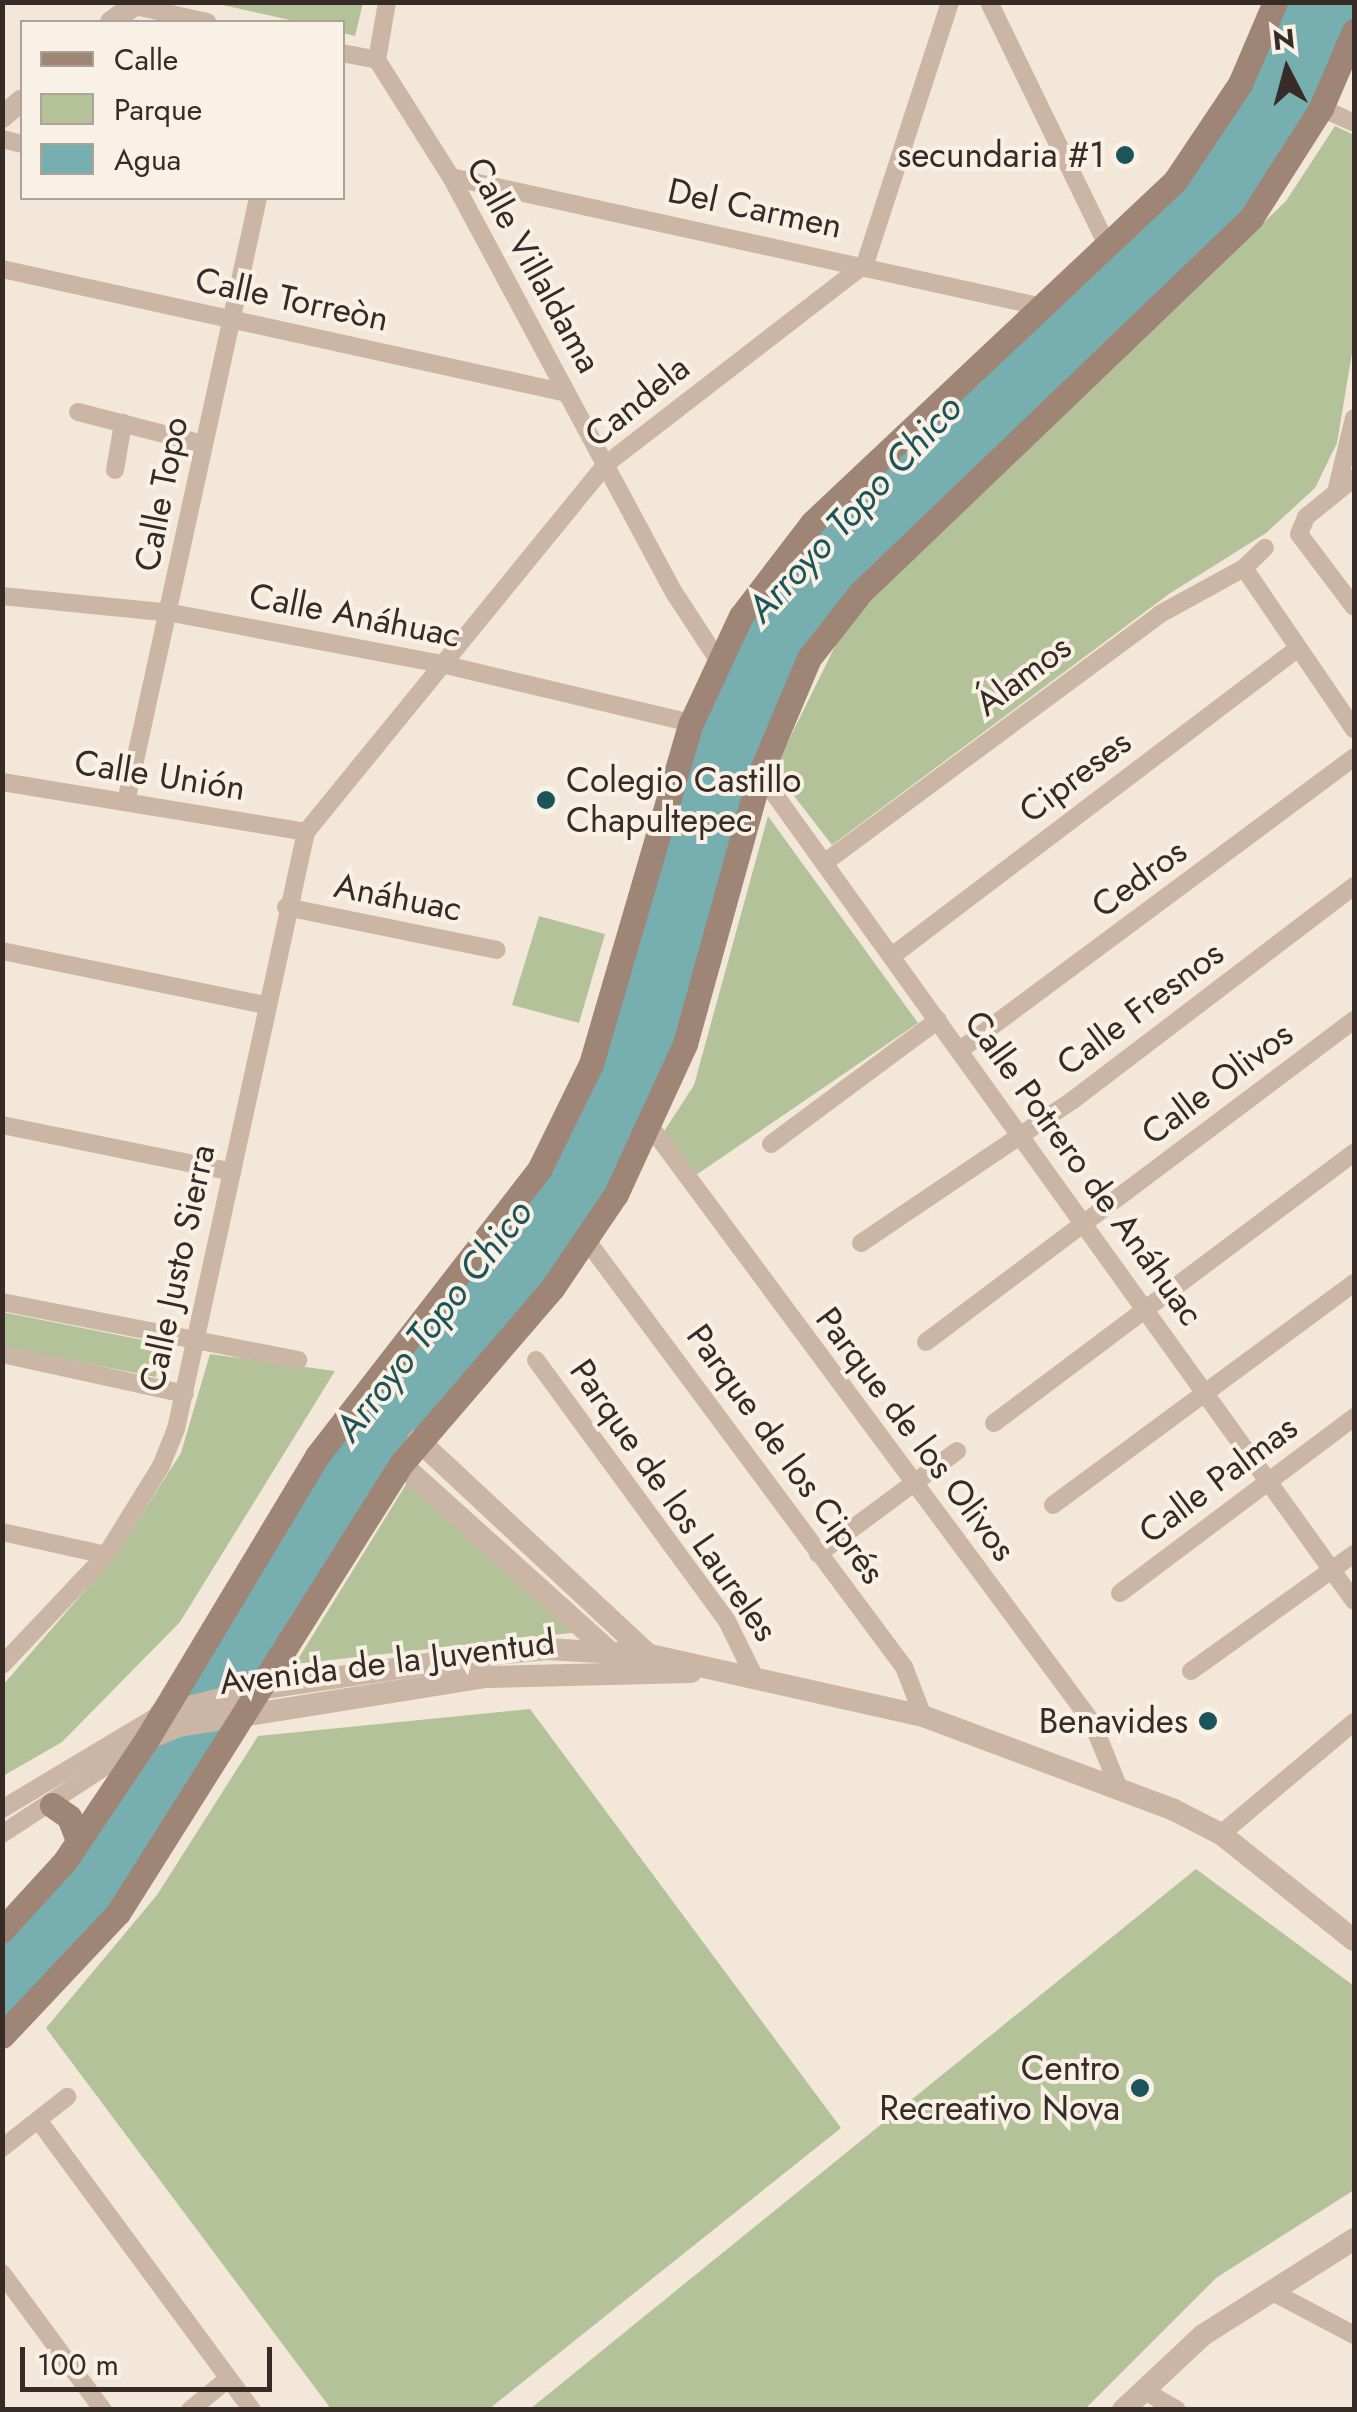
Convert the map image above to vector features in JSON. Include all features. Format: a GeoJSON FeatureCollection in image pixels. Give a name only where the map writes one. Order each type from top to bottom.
{"type":"FeatureCollection","features":[{"type":"Feature","properties":{"kind":"main road"},"geometry":{"type":"LineString","coordinates":[[2,1930],[78,1841],[147,1739],[173,1715],[317,1456],[539,1170],[591,1064],[615,996],[691,722],[718,660],[798,537],[1044,307],[1200,150],[1240,84],[1274,2]]}},
{"type":"Feature","properties":{"kind":"main road"},"geometry":{"type":"LineString","coordinates":[[2,2036],[118,1913],[401,1464],[553,1288],[616,1194],[685,1044],[760,774],[793,684],[848,606],[1251,218],[1322,108],[1354,32]]}},
{"type":"Feature","properties":{"kind":"main road"},"geometry":{"type":"LineString","coordinates":[[52,1805],[70,1818],[78,1841]]}},
{"type":"Feature","properties":{"kind":"street"},"geometry":{"type":"LineString","coordinates":[[345,53],[376,60],[386,2]]}},
{"type":"Feature","properties":{"kind":"street"},"geometry":{"type":"LineString","coordinates":[[865,264],[950,2]]}},
{"type":"Feature","properties":{"kind":"street"},"geometry":{"type":"LineString","coordinates":[[989,2],[1107,245]]}},
{"type":"Feature","properties":{"kind":"street"},"geometry":{"type":"LineString","coordinates":[[124,10],[193,20]]}},
{"type":"Feature","properties":{"kind":"street","name":"Calle Villaldama"},"geometry":{"type":"LineString","coordinates":[[376,60],[451,178],[605,464],[718,660]]}},
{"type":"Feature","properties":{"kind":"street"},"geometry":{"type":"LineString","coordinates":[[1322,108],[1354,122]]}},
{"type":"Feature","properties":{"kind":"street","name":"Del Carmen"},"geometry":{"type":"LineString","coordinates":[[451,178],[865,264],[1044,307]]}},
{"type":"Feature","properties":{"kind":"street","name":"Calle Topo"},"geometry":{"type":"LineString","coordinates":[[126,802],[172,613],[203,444],[258,200]]}},
{"type":"Feature","properties":{"kind":"street","name":"Candela"},"geometry":{"type":"LineString","coordinates":[[306,832],[605,464],[865,264]]}},
{"type":"Feature","properties":{"kind":"street","name":"Calle Torreòn"},"geometry":{"type":"LineString","coordinates":[[2,269],[567,393]]}},
{"type":"Feature","properties":{"kind":"street"},"geometry":{"type":"LineString","coordinates":[[78,412],[203,444]]}},
{"type":"Feature","properties":{"kind":"street"},"geometry":{"type":"LineString","coordinates":[[1336,493],[1354,418]]}},
{"type":"Feature","properties":{"kind":"street"},"geometry":{"type":"LineString","coordinates":[[115,470],[123,423]]}},
{"type":"Feature","properties":{"kind":"street"},"geometry":{"type":"LineString","coordinates":[[1354,478],[1300,528],[1301,540],[1354,607]]}},
{"type":"Feature","properties":{"kind":"street","name":"Álamos"},"geometry":{"type":"LineString","coordinates":[[824,863],[1190,592],[1244,568],[1265,548]]}},
{"type":"Feature","properties":{"kind":"street"},"geometry":{"type":"LineString","coordinates":[[1244,568],[1354,730]]}},
{"type":"Feature","properties":{"kind":"street","name":"Calle Anáhuac"},"geometry":{"type":"LineString","coordinates":[[2,596],[172,613],[446,664],[691,722]]}},
{"type":"Feature","properties":{"kind":"street","name":"Cipreses"},"geometry":{"type":"LineString","coordinates":[[892,956],[1297,649]]}},
{"type":"Feature","properties":{"kind":"street","name":"Cedros"},"geometry":{"type":"LineString","coordinates":[[960,1050],[1354,757]]}},
{"type":"Feature","properties":{"kind":"street","name":"Calle Potrero de Anáhuac"},"geometry":{"type":"LineString","coordinates":[[760,774],[1354,1601]]}},
{"type":"Feature","properties":{"kind":"street","name":"Calle Unión"},"geometry":{"type":"LineString","coordinates":[[2,782],[306,832]]}},
{"type":"Feature","properties":{"kind":"street","name":"Calle Justo Sierra"},"geometry":{"type":"LineString","coordinates":[[2,1665],[106,1555],[161,1466],[185,1394],[286,907],[306,832]]}},
{"type":"Feature","properties":{"kind":"street","name":"Calle Fresnos"},"geometry":{"type":"LineString","coordinates":[[861,1242],[1021,1135],[1354,886]]}},
{"type":"Feature","properties":{"kind":"street","name":"Anáhuac"},"geometry":{"type":"LineString","coordinates":[[286,907],[497,950]]}},
{"type":"Feature","properties":{"kind":"street"},"geometry":{"type":"LineString","coordinates":[[2,950],[265,1006]]}},
{"type":"Feature","properties":{"kind":"street"},"geometry":{"type":"LineString","coordinates":[[771,1144],[938,1020]]}},
{"type":"Feature","properties":{"kind":"street","name":"Calle Olivos"},"geometry":{"type":"LineString","coordinates":[[926,1342],[1354,1020]]}},
{"type":"Feature","properties":{"kind":"street"},"geometry":{"type":"LineString","coordinates":[[2,1125],[232,1172]]}},
{"type":"Feature","properties":{"kind":"street","name":"Parque de los Olivos"},"geometry":{"type":"LineString","coordinates":[[650,1126],[1092,1722],[1119,1788]]}},
{"type":"Feature","properties":{"kind":"street"},"geometry":{"type":"LineString","coordinates":[[994,1424],[1354,1153]]}},
{"type":"Feature","properties":{"kind":"street","name":"Parque de los Ciprés"},"geometry":{"type":"LineString","coordinates":[[585,1238],[904,1667],[923,1716]]}},
{"type":"Feature","properties":{"kind":"street"},"geometry":{"type":"LineString","coordinates":[[1053,1505],[1354,1283]]}},
{"type":"Feature","properties":{"kind":"street"},"geometry":{"type":"LineString","coordinates":[[2,1302],[298,1360]]}},
{"type":"Feature","properties":{"kind":"street"},"geometry":{"type":"LineString","coordinates":[[2,1354],[185,1394]]}},
{"type":"Feature","properties":{"kind":"street","name":"Parque de los Laureles"},"geometry":{"type":"LineString","coordinates":[[536,1360],[727,1621],[756,1680]]}},
{"type":"Feature","properties":{"kind":"street","name":"Calle Palmas"},"geometry":{"type":"LineString","coordinates":[[1120,1593],[1354,1418]]}},
{"type":"Feature","properties":{"kind":"street"},"geometry":{"type":"LineString","coordinates":[[418,1440],[650,1656],[662,1677]]}},
{"type":"Feature","properties":{"kind":"street"},"geometry":{"type":"LineString","coordinates":[[818,1554],[957,1451]]}},
{"type":"Feature","properties":{"kind":"street"},"geometry":{"type":"LineString","coordinates":[[401,1464],[609,1652]]}},
{"type":"Feature","properties":{"kind":"street"},"geometry":{"type":"LineString","coordinates":[[2,1532],[106,1555]]}},
{"type":"Feature","properties":{"kind":"street"},"geometry":{"type":"LineString","coordinates":[[1192,1672],[1354,1554]]}},
{"type":"Feature","properties":{"kind":"street","name":"Avenida de la Juventud"},"geometry":{"type":"LineString","coordinates":[[173,1715],[494,1654],[609,1652],[650,1656],[699,1671],[923,1716],[1119,1788],[1221,1834],[1354,1940]]}},
{"type":"Feature","properties":{"kind":"street","name":"Avenida de la Juventud"},"geometry":{"type":"LineString","coordinates":[[247,1703],[534,1673],[662,1677],[699,1671]]}},
{"type":"Feature","properties":{"kind":"street"},"geometry":{"type":"LineString","coordinates":[[2,1809],[173,1715]]}},
{"type":"Feature","properties":{"kind":"street"},"geometry":{"type":"LineString","coordinates":[[1221,1834],[1354,1722]]}},
{"type":"Feature","properties":{"kind":"street"},"geometry":{"type":"LineString","coordinates":[[2,1834],[52,1805],[147,1739]]}},
{"type":"Feature","properties":{"kind":"street"},"geometry":{"type":"LineString","coordinates":[[2,2148],[67,2097]]}},
{"type":"Feature","properties":{"kind":"street"},"geometry":{"type":"LineString","coordinates":[[39,2122],[252,2410]]}},
{"type":"Feature","properties":{"kind":"street"},"geometry":{"type":"LineString","coordinates":[[1123,2410],[1203,2336],[1354,2238]]}},
{"type":"Feature","properties":{"kind":"street"},"geometry":{"type":"LineString","coordinates":[[2,2273],[103,2410]]}},
{"type":"Feature","properties":{"kind":"street"},"geometry":{"type":"LineString","coordinates":[[1271,2291],[1354,2336]]}},
{"type":"Feature","properties":{"kind":"street"},"geometry":{"type":"LineString","coordinates":[[190,2410],[228,2379]]}},
{"type":"Feature","properties":{"kind":"street"},"geometry":{"type":"LineString","coordinates":[[1143,2390],[1177,2410]]}},
{"type":"Feature","properties":{"kind":"green space"},"geometry":{"type":"Polygon","coordinates":[[[214,3],[363,3],[355,36],[345,34],[345,20],[290,20],[214,3]]]}},
{"type":"Feature","properties":{"kind":"green space"},"geometry":{"type":"Polygon","coordinates":[[[1335,126],[1354,135],[1354,341],[1337,443],[1315,488],[1266,533],[1169,594],[832,845],[774,770],[845,626],[1286,201],[1335,126]]]}},
{"type":"Feature","properties":{"kind":"green space"},"geometry":{"type":"Polygon","coordinates":[[[768,816],[918,1023],[696,1175],[663,1133],[694,1085],[768,816]]]}},
{"type":"Feature","properties":{"kind":"green space"},"geometry":{"type":"Polygon","coordinates":[[[539,916],[605,934],[579,1023],[512,1005],[539,916]]]}},
{"type":"Feature","properties":{"kind":"green space"},"geometry":{"type":"Polygon","coordinates":[[[2,1312],[163,1344],[156,1377],[3,1347],[2,1312]]]}},
{"type":"Feature","properties":{"kind":"green space"},"geometry":{"type":"Polygon","coordinates":[[[210,1354],[335,1371],[180,1622],[62,1742],[3,1776],[3,1685],[115,1556],[181,1453],[210,1354]]]}},
{"type":"Feature","properties":{"kind":"green space"},"geometry":{"type":"Polygon","coordinates":[[[410,1478],[580,1632],[295,1664],[410,1478]]]}},
{"type":"Feature","properties":{"kind":"green space"},"geometry":{"type":"Polygon","coordinates":[[[530,1709],[841,2128],[489,2409],[331,2409],[46,2028],[157,1895],[258,1736],[530,1709]]]}},
{"type":"Feature","properties":{"kind":"green space","name":"Centro Recreativo Nova"},"geometry":{"type":"Polygon","coordinates":[[[1196,1869],[1354,1986],[1354,2190],[1216,2278],[1085,2409],[530,2409],[1196,1869]]]}},
{"type":"Feature","properties":{"kind":"water","name":"Arroyo Topo Chico"},"geometry":{"type":"Polygon","coordinates":[[[1275,3],[1354,3],[1354,31],[1286,171],[809,658],[702,982],[616,1194],[418,1440],[167,1840],[3,2036],[2,1930],[36,1894],[210,1624],[566,1119],[668,802],[765,580],[1175,181],[1275,3]]]}},
{"type":"Feature","properties":{"kind":"place","name":"secundaria #1"},"geometry":{"type":"Point","coordinates":[1125,155]}},
{"type":"Feature","properties":{"kind":"place","name":"Colegio Castillo Chapultepec"},"geometry":{"type":"Point","coordinates":[546,800]}},
{"type":"Feature","properties":{"kind":"place","name":"Benavides"},"geometry":{"type":"Point","coordinates":[1208,1721]}},
{"type":"Feature","properties":{"kind":"place","name":"Centro Recreativo Nova"},"geometry":{"type":"Point","coordinates":[1140,2088]}}]}
